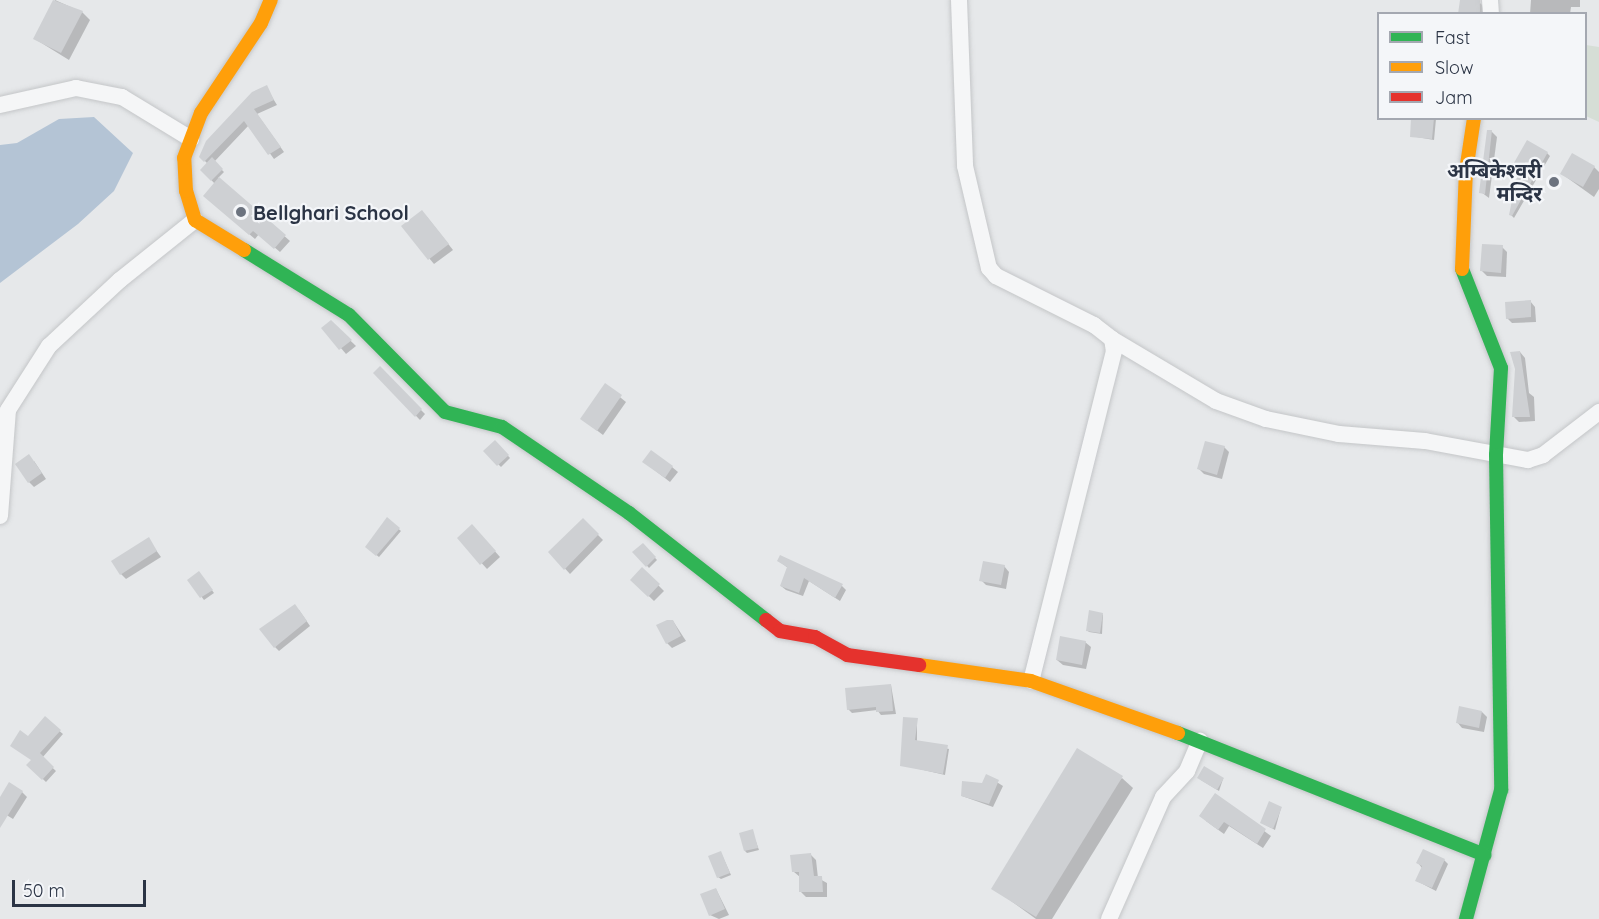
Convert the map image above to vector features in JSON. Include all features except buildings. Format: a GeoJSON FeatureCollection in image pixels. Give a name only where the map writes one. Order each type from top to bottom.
{"type":"FeatureCollection","features":[{"type":"Feature","properties":{"kind":"street"},"geometry":{"type":"LineString","coordinates":[[271,0],[261,23],[201,113],[184,158],[186,191],[195,220],[349,315],[445,412],[502,427],[629,513],[780,631],[815,637],[847,655],[1031,681],[1200,741],[1485,855]]}},
{"type":"Feature","properties":{"kind":"street"},"geometry":{"type":"LineString","coordinates":[[959,0],[965,166],[989,268],[996,276],[1094,325],[1112,339],[1216,400],[1266,419],[1313,430],[1425,441],[1528,460],[1544,454],[1599,412]]}},
{"type":"Feature","properties":{"kind":"street"},"geometry":{"type":"LineString","coordinates":[[0,105],[76,88],[122,97],[191,139]]}},
{"type":"Feature","properties":{"kind":"street"},"geometry":{"type":"LineString","coordinates":[[1466,919],[1501,790],[1496,455],[1501,368],[1462,268],[1466,171],[1474,120]]}},
{"type":"Feature","properties":{"kind":"street"},"geometry":{"type":"LineString","coordinates":[[0,516],[8,410],[49,346],[120,280],[195,220]]}},
{"type":"Feature","properties":{"kind":"street"},"geometry":{"type":"LineString","coordinates":[[1031,681],[1114,351],[1112,339]]}},
{"type":"Feature","properties":{"kind":"street"},"geometry":{"type":"LineString","coordinates":[[1109,919],[1163,797],[1187,771],[1200,741]]}},
{"type":"Feature","properties":{"kind":"shaded area"},"geometry":{"type":"Polygon","coordinates":[[[1587,45],[1599,47],[1599,122],[1587,116],[1587,45]]]}},
{"type":"Feature","properties":{"kind":"water"},"geometry":{"type":"Polygon","coordinates":[[[94,117],[133,153],[114,191],[78,224],[0,283],[0,145],[17,143],[59,119],[94,117]]]}},
{"type":"Feature","properties":{"kind":"traffic: fast"},"geometry":{"type":"LineString","coordinates":[[244,250],[349,315],[445,412],[502,427],[629,513],[766,620]]}},
{"type":"Feature","properties":{"kind":"traffic: fast"},"geometry":{"type":"LineString","coordinates":[[1462,269],[1501,368],[1496,455],[1501,790],[1466,919]]}},
{"type":"Feature","properties":{"kind":"traffic: fast"},"geometry":{"type":"LineString","coordinates":[[1178,733],[1485,855]]}},
{"type":"Feature","properties":{"kind":"traffic: slow"},"geometry":{"type":"LineString","coordinates":[[244,250],[195,220],[186,191],[184,158],[201,113],[261,23],[271,0]]}},
{"type":"Feature","properties":{"kind":"traffic: slow"},"geometry":{"type":"LineString","coordinates":[[1462,269],[1466,171],[1474,120]]}},
{"type":"Feature","properties":{"kind":"traffic: slow"},"geometry":{"type":"LineString","coordinates":[[919,665],[1031,681],[1178,733]]}},
{"type":"Feature","properties":{"kind":"traffic: jam"},"geometry":{"type":"LineString","coordinates":[[766,620],[780,631],[815,637],[847,655],[919,665]]}},
{"type":"Feature","properties":{"kind":"place","name":"अम्बिकेश्‍वरी मन्दिर"},"geometry":{"type":"Point","coordinates":[1554,182]}},
{"type":"Feature","properties":{"kind":"place","name":"Bellghari School"},"geometry":{"type":"Point","coordinates":[241,212]}}]}
